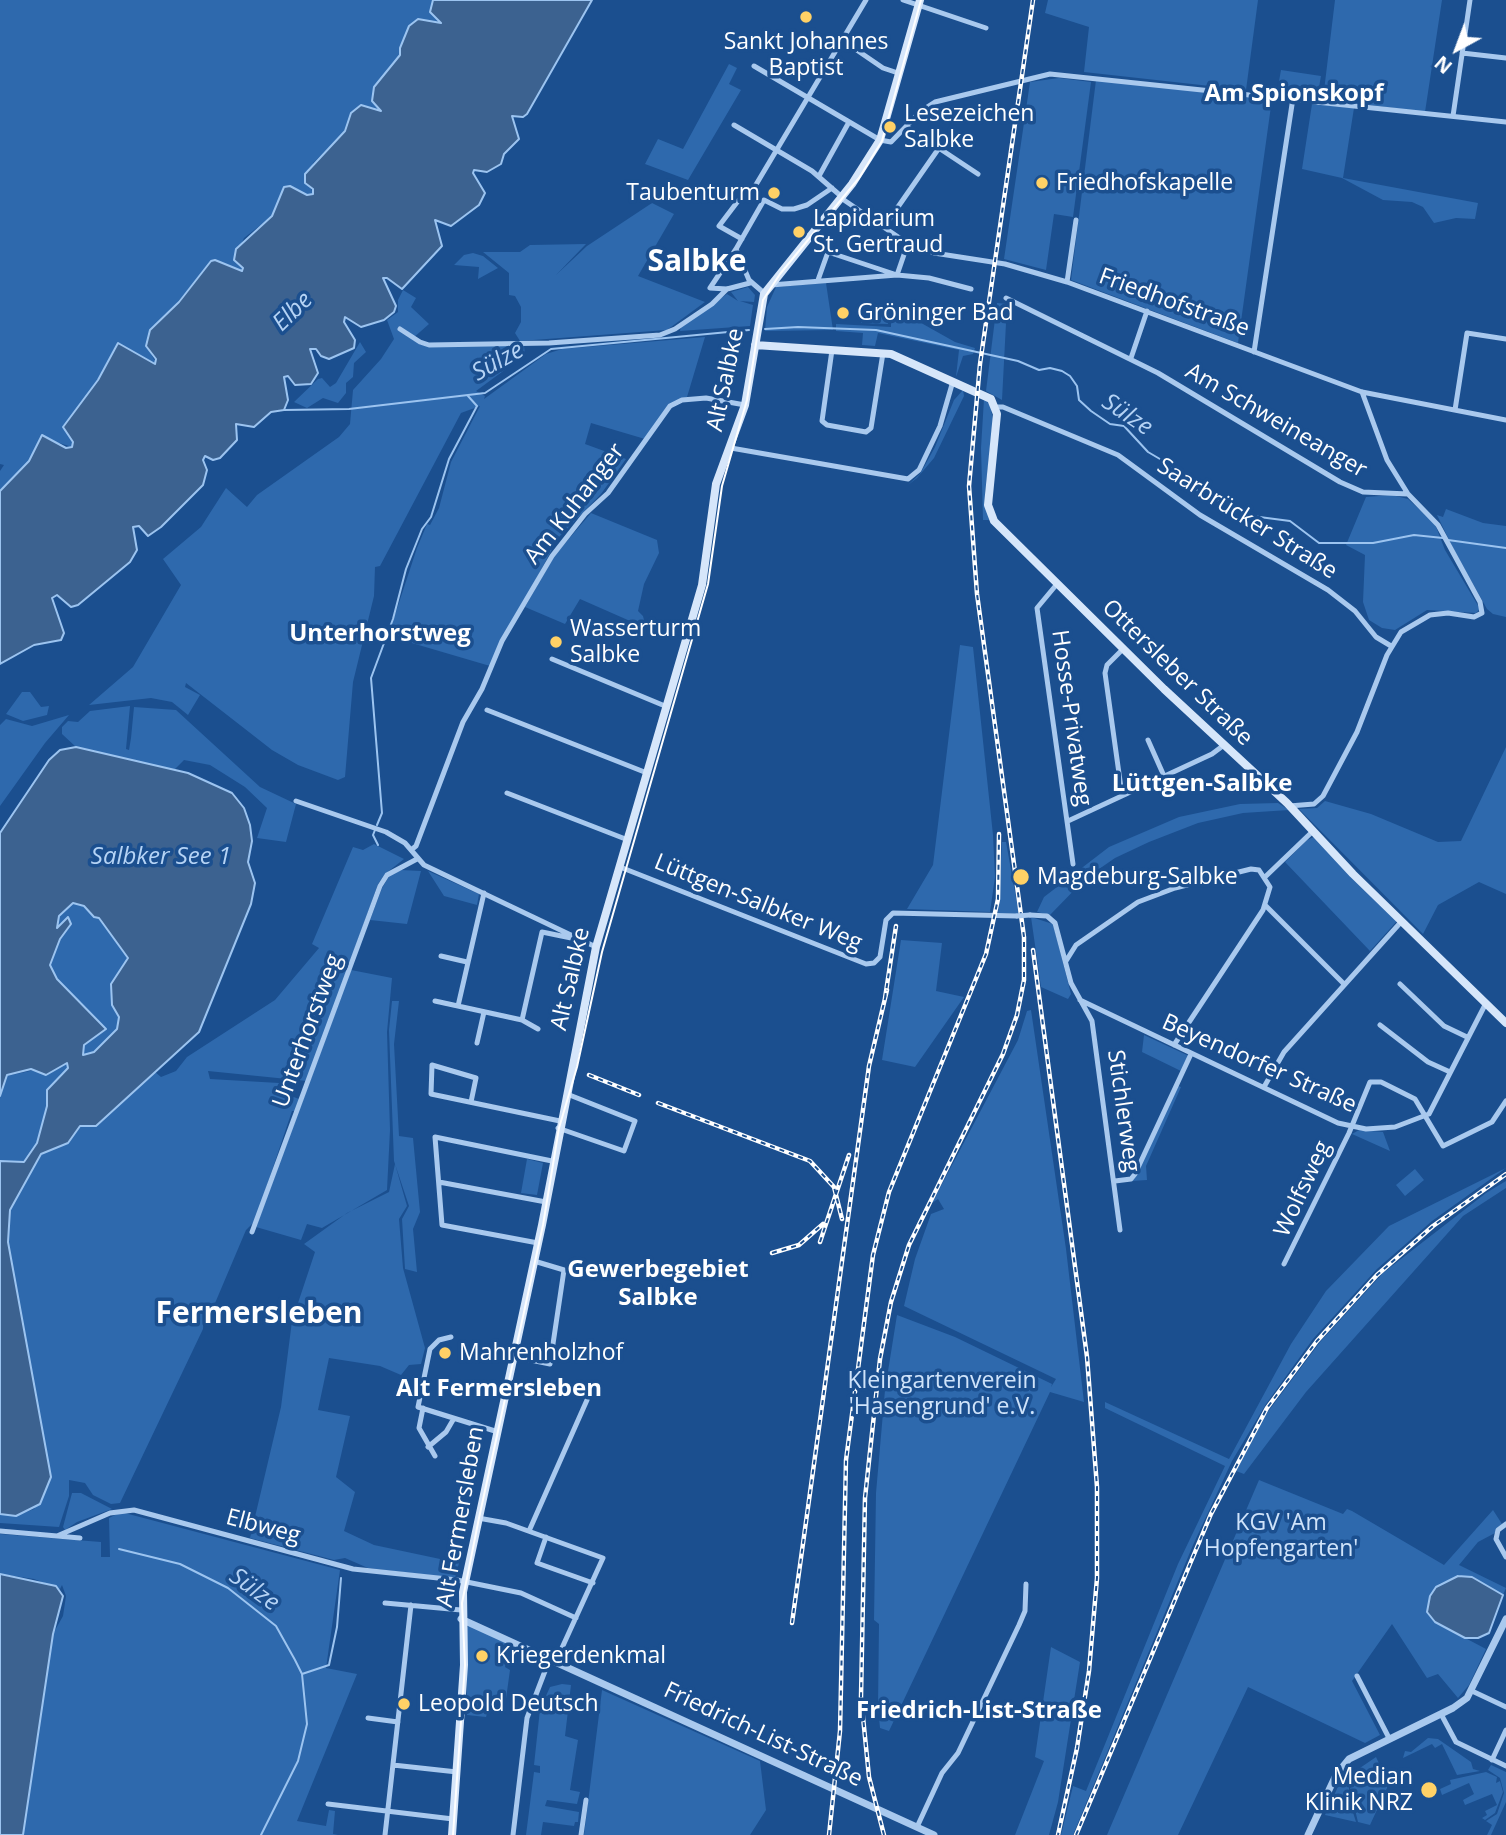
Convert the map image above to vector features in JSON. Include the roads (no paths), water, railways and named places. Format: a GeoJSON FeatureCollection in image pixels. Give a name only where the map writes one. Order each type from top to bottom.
{"type":"FeatureCollection","features":[{"type":"Feature","properties":{"kind":"main road","name":"Alt Salbke"},"geometry":{"type":"LineString","coordinates":[[559,1124],[596,947],[702,585],[717,478],[723,459],[731,448],[745,405],[767,289],[841,197],[880,140],[919,3]]}},
{"type":"Feature","properties":{"kind":"main road"},"geometry":{"type":"LineString","coordinates":[[755,345],[883,353],[987,396],[996,407]]}},
{"type":"Feature","properties":{"kind":"main road","name":"Ottersleber Straße"},"geometry":{"type":"LineString","coordinates":[[996,407],[989,513],[1057,584],[1289,806],[1401,922],[1506,1023]]}},
{"type":"Feature","properties":{"kind":"main road","name":"Alt Fermersleben"},"geometry":{"type":"LineString","coordinates":[[452,1835],[464,1665],[461,1614],[465,1582],[511,1356],[538,1243],[559,1124]]}},
{"type":"Feature","properties":{"kind":"street"},"geometry":{"type":"LineString","coordinates":[[742,239],[719,226],[740,199],[751,193],[866,0]]}},
{"type":"Feature","properties":{"kind":"street"},"geometry":{"type":"LineString","coordinates":[[903,0],[919,3],[986,28]]}},
{"type":"Feature","properties":{"kind":"street"},"geometry":{"type":"LineString","coordinates":[[1453,116],[1470,0]]}},
{"type":"Feature","properties":{"kind":"street"},"geometry":{"type":"LineString","coordinates":[[842,40],[883,68],[898,74]]}},
{"type":"Feature","properties":{"kind":"street"},"geometry":{"type":"LineString","coordinates":[[1462,53],[1506,58]]}},
{"type":"Feature","properties":{"kind":"street"},"geometry":{"type":"LineString","coordinates":[[754,66],[880,140],[893,142],[924,109],[938,101],[1047,74],[1506,122]]}},
{"type":"Feature","properties":{"kind":"street"},"geometry":{"type":"LineString","coordinates":[[1254,352],[1293,98]]}},
{"type":"Feature","properties":{"kind":"street"},"geometry":{"type":"LineString","coordinates":[[819,176],[849,122]]}},
{"type":"Feature","properties":{"kind":"street","name":"Friedhofstraße"},"geometry":{"type":"LineString","coordinates":[[734,125],[819,176],[841,197],[908,243],[938,254],[1005,264],[1067,282],[1362,392],[1506,420]]}},
{"type":"Feature","properties":{"kind":"street"},"geometry":{"type":"LineString","coordinates":[[907,127],[978,174]]}},
{"type":"Feature","properties":{"kind":"street"},"geometry":{"type":"LineString","coordinates":[[884,228],[939,148]]}},
{"type":"Feature","properties":{"kind":"street"},"geometry":{"type":"LineString","coordinates":[[751,193],[784,209],[794,209],[805,206],[832,188]]}},
{"type":"Feature","properties":{"kind":"street"},"geometry":{"type":"LineString","coordinates":[[764,200],[710,288],[727,289],[750,283],[767,289],[818,280],[897,275],[929,278],[971,289]]}},
{"type":"Feature","properties":{"kind":"street"},"geometry":{"type":"LineString","coordinates":[[1067,282],[1076,220]]}},
{"type":"Feature","properties":{"kind":"street"},"geometry":{"type":"LineString","coordinates":[[897,275],[908,243]]}},
{"type":"Feature","properties":{"kind":"street"},"geometry":{"type":"LineString","coordinates":[[736,249],[750,283]]}},
{"type":"Feature","properties":{"kind":"street"},"geometry":{"type":"LineString","coordinates":[[818,280],[828,252],[897,275]]}},
{"type":"Feature","properties":{"kind":"street"},"geometry":{"type":"LineString","coordinates":[[400,328],[419,342],[429,345],[549,343],[660,335],[675,329],[712,304],[727,289]]}},
{"type":"Feature","properties":{"kind":"street","name":"Am Schweineanger"},"geometry":{"type":"LineString","coordinates":[[1006,298],[1131,358],[1346,485],[1368,493],[1408,494]]}},
{"type":"Feature","properties":{"kind":"street"},"geometry":{"type":"LineString","coordinates":[[1131,358],[1147,312]]}},
{"type":"Feature","properties":{"kind":"street"},"geometry":{"type":"LineString","coordinates":[[1455,410],[1465,337],[1471,332],[1506,339]]}},
{"type":"Feature","properties":{"kind":"street"},"geometry":{"type":"LineString","coordinates":[[832,349],[822,421],[827,425],[866,432],[872,428],[883,353]]}},
{"type":"Feature","properties":{"kind":"street"},"geometry":{"type":"LineString","coordinates":[[731,448],[908,480],[919,471],[940,426],[953,381]]}},
{"type":"Feature","properties":{"kind":"street","name":"Am Schweineanger"},"geometry":{"type":"LineString","coordinates":[[1362,392],[1387,460],[1408,494],[1433,518],[1483,610],[1476,617],[1445,613],[1425,616],[1401,632],[1391,646]]}},
{"type":"Feature","properties":{"kind":"street","name":"Am Kuhanger"},"geometry":{"type":"LineString","coordinates":[[411,850],[416,846],[463,722],[482,689],[502,641],[552,556],[585,514],[608,493],[669,407],[682,400],[706,398],[745,405]]}},
{"type":"Feature","properties":{"kind":"street","name":"Saarbrücker Straße"},"geometry":{"type":"LineString","coordinates":[[996,407],[1003,407],[1118,455],[1200,515],[1328,590],[1357,613],[1376,637],[1391,646]]}},
{"type":"Feature","properties":{"kind":"street","name":"Hosse-Privatweg"},"geometry":{"type":"LineString","coordinates":[[1057,584],[1037,608],[1073,864]]}},
{"type":"Feature","properties":{"kind":"street"},"geometry":{"type":"LineString","coordinates":[[1289,806],[1314,804],[1325,794],[1363,720],[1391,646]]}},
{"type":"Feature","properties":{"kind":"street"},"geometry":{"type":"LineString","coordinates":[[1122,795],[1105,670],[1123,649]]}},
{"type":"Feature","properties":{"kind":"street"},"geometry":{"type":"LineString","coordinates":[[552,659],[665,706]]}},
{"type":"Feature","properties":{"kind":"street"},"geometry":{"type":"LineString","coordinates":[[487,710],[646,773]]}},
{"type":"Feature","properties":{"kind":"street"},"geometry":{"type":"LineString","coordinates":[[1148,740],[1164,776]]}},
{"type":"Feature","properties":{"kind":"street"},"geometry":{"type":"LineString","coordinates":[[1068,821],[1224,745]]}},
{"type":"Feature","properties":{"kind":"street"},"geometry":{"type":"LineString","coordinates":[[507,793],[628,840]]}},
{"type":"Feature","properties":{"kind":"street"},"geometry":{"type":"LineString","coordinates":[[296,801],[379,829],[411,850],[417,859],[596,947]]}},
{"type":"Feature","properties":{"kind":"street"},"geometry":{"type":"LineString","coordinates":[[1265,877],[1313,831]]}},
{"type":"Feature","properties":{"kind":"street","name":"Unterhorstweg"},"geometry":{"type":"LineString","coordinates":[[252,1231],[380,886],[387,875],[417,859]]}},
{"type":"Feature","properties":{"kind":"street","name":"Lüttgen-Salbker Weg"},"geometry":{"type":"LineString","coordinates":[[620,867],[866,964],[875,962],[881,956],[886,920],[893,913],[1031,915],[1051,918],[1061,942],[1071,983],[1080,1000]]}},
{"type":"Feature","properties":{"kind":"street"},"geometry":{"type":"LineString","coordinates":[[1066,961],[1076,945],[1138,902],[1175,888],[1237,872],[1254,869],[1265,877],[1270,890],[1265,905],[1174,1045]]}},
{"type":"Feature","properties":{"kind":"street"},"geometry":{"type":"LineString","coordinates":[[458,1006],[484,893]]}},
{"type":"Feature","properties":{"kind":"street"},"geometry":{"type":"LineString","coordinates":[[1265,905],[1344,984]]}},
{"type":"Feature","properties":{"kind":"street"},"geometry":{"type":"LineString","coordinates":[[523,1020],[542,932],[536,917]]}},
{"type":"Feature","properties":{"kind":"street"},"geometry":{"type":"LineString","coordinates":[[1264,1087],[1281,1055],[1401,922]]}},
{"type":"Feature","properties":{"kind":"street"},"geometry":{"type":"LineString","coordinates":[[542,932],[581,940]]}},
{"type":"Feature","properties":{"kind":"street"},"geometry":{"type":"LineString","coordinates":[[1415,935],[1425,949],[1444,963]]}},
{"type":"Feature","properties":{"kind":"street"},"geometry":{"type":"LineString","coordinates":[[1061,942],[1076,945]]}},
{"type":"Feature","properties":{"kind":"street"},"geometry":{"type":"LineString","coordinates":[[440,956],[467,962]]}},
{"type":"Feature","properties":{"kind":"street"},"geometry":{"type":"LineString","coordinates":[[1400,984],[1444,1026],[1467,1037]]}},
{"type":"Feature","properties":{"kind":"street","name":"Beyendorfer Straße"},"geometry":{"type":"LineString","coordinates":[[1080,1000],[1349,1127],[1388,1128],[1426,1116]]}},
{"type":"Feature","properties":{"kind":"street","name":"Stichlerweg"},"geometry":{"type":"LineString","coordinates":[[1080,1000],[1093,1024],[1120,1230]]}},
{"type":"Feature","properties":{"kind":"street"},"geometry":{"type":"LineString","coordinates":[[435,1001],[523,1020],[538,1029]]}},
{"type":"Feature","properties":{"kind":"street"},"geometry":{"type":"LineString","coordinates":[[1486,1003],[1436,1104],[1426,1116],[1444,1146],[1490,1124],[1506,1101]]}},
{"type":"Feature","properties":{"kind":"street"},"geometry":{"type":"LineString","coordinates":[[477,1043],[484,1012]]}},
{"type":"Feature","properties":{"kind":"street"},"geometry":{"type":"LineString","coordinates":[[1380,1025],[1429,1062],[1450,1072]]}},
{"type":"Feature","properties":{"kind":"street"},"geometry":{"type":"LineString","coordinates":[[1115,1181],[1130,1179],[1135,1174],[1191,1054]]}},
{"type":"Feature","properties":{"kind":"street"},"geometry":{"type":"LineString","coordinates":[[471,1102],[476,1078],[432,1065],[431,1094],[559,1124],[624,1152],[635,1121],[566,1094]]}},
{"type":"Feature","properties":{"kind":"street","name":"Wolfsweg"},"geometry":{"type":"LineString","coordinates":[[1284,1264],[1322,1191],[1368,1085],[1373,1081],[1412,1096],[1426,1116]]}},
{"type":"Feature","properties":{"kind":"street"},"geometry":{"type":"LineString","coordinates":[[538,1243],[442,1225],[435,1137],[552,1161]]}},
{"type":"Feature","properties":{"kind":"street"},"geometry":{"type":"LineString","coordinates":[[439,1182],[546,1202]]}},
{"type":"Feature","properties":{"kind":"street"},"geometry":{"type":"LineString","coordinates":[[511,1356],[550,1364],[564,1270],[534,1261]]}},
{"type":"Feature","properties":{"kind":"street"},"geometry":{"type":"LineString","coordinates":[[451,1337],[439,1339],[430,1349],[418,1407],[495,1431]]}},
{"type":"Feature","properties":{"kind":"street"},"geometry":{"type":"LineString","coordinates":[[529,1531],[587,1400]]}},
{"type":"Feature","properties":{"kind":"street"},"geometry":{"type":"LineString","coordinates":[[423,1408],[418,1428],[435,1456]]}},
{"type":"Feature","properties":{"kind":"street"},"geometry":{"type":"LineString","coordinates":[[428,1447],[446,1432],[453,1420]]}},
{"type":"Feature","properties":{"kind":"street","name":"Elbweg"},"geometry":{"type":"LineString","coordinates":[[57,1536],[110,1513],[134,1510],[353,1569],[465,1582],[521,1593],[576,1618]]}},
{"type":"Feature","properties":{"kind":"street"},"geometry":{"type":"LineString","coordinates":[[478,1518],[529,1531],[604,1558],[553,1659],[527,1718],[513,1835]]}},
{"type":"Feature","properties":{"kind":"street"},"geometry":{"type":"LineString","coordinates":[[1506,1524],[1496,1537],[1499,1549],[1506,1557]]}},
{"type":"Feature","properties":{"kind":"street","name":"Elbweg"},"geometry":{"type":"LineString","coordinates":[[0,1531],[80,1538]]}},
{"type":"Feature","properties":{"kind":"street"},"geometry":{"type":"LineString","coordinates":[[546,1537],[537,1563],[593,1583]]}},
{"type":"Feature","properties":{"kind":"street"},"geometry":{"type":"LineString","coordinates":[[917,1827],[942,1773],[958,1753],[1026,1611],[1026,1584]]}},
{"type":"Feature","properties":{"kind":"street"},"geometry":{"type":"LineString","coordinates":[[385,1603],[461,1614]]}},
{"type":"Feature","properties":{"kind":"street"},"geometry":{"type":"LineString","coordinates":[[385,1835],[411,1605]]}},
{"type":"Feature","properties":{"kind":"street","name":"Friedrich-List-Straße"},"geometry":{"type":"LineString","coordinates":[[461,1614],[934,1835]]}},
{"type":"Feature","properties":{"kind":"street"},"geometry":{"type":"LineString","coordinates":[[1308,1835],[1340,1767],[1356,1754],[1458,1705],[1472,1691],[1506,1619]]}},
{"type":"Feature","properties":{"kind":"street"},"geometry":{"type":"LineString","coordinates":[[1357,1676],[1389,1738]]}},
{"type":"Feature","properties":{"kind":"street"},"geometry":{"type":"LineString","coordinates":[[1472,1691],[1506,1707]]}},
{"type":"Feature","properties":{"kind":"street"},"geometry":{"type":"LineString","coordinates":[[1441,1714],[1455,1741],[1506,1766]]}},
{"type":"Feature","properties":{"kind":"street"},"geometry":{"type":"LineString","coordinates":[[368,1718],[398,1722]]}},
{"type":"Feature","properties":{"kind":"street"},"geometry":{"type":"LineString","coordinates":[[1492,1760],[1506,1730]]}},
{"type":"Feature","properties":{"kind":"street"},"geometry":{"type":"LineString","coordinates":[[393,1765],[457,1772]]}},
{"type":"Feature","properties":{"kind":"street"},"geometry":{"type":"LineString","coordinates":[[581,1835],[586,1800]]}},
{"type":"Feature","properties":{"kind":"street"},"geometry":{"type":"LineString","coordinates":[[328,1804],[453,1819]]}},
{"type":"Feature","properties":{"kind":"water","name":"Elbe"},"geometry":{"type":"Polygon","coordinates":[[[433,0],[592,0],[527,114],[523,117],[512,116],[519,139],[504,154],[501,164],[487,172],[474,170],[473,173],[485,193],[479,205],[451,226],[435,220],[442,246],[402,289],[383,278],[396,306],[394,312],[384,320],[361,327],[345,317],[344,322],[355,340],[354,348],[329,359],[321,356],[316,349],[310,349],[318,373],[311,384],[295,385],[288,376],[284,377],[288,400],[284,410],[271,412],[254,427],[236,424],[237,440],[220,458],[213,460],[205,456],[203,460],[207,470],[203,485],[161,527],[148,536],[139,526],[133,527],[137,550],[130,562],[78,605],[71,607],[57,595],[52,598],[64,633],[61,640],[34,645],[0,664],[0,491],[29,461],[42,435],[66,448],[72,447],[73,442],[63,427],[98,380],[118,343],[155,364],[156,359],[146,346],[150,330],[179,302],[211,261],[215,260],[242,271],[243,268],[234,260],[236,249],[272,216],[284,187],[290,186],[307,195],[313,194],[313,189],[305,183],[305,174],[345,131],[351,113],[361,105],[381,111],[372,101],[374,87],[400,55],[409,26],[418,19],[441,23],[430,12],[433,0]]]}},
{"type":"Feature","properties":{"kind":"water","name":"Salbker See 1"},"geometry":{"type":"Polygon","coordinates":[[[76,747],[188,773],[232,793],[244,808],[250,825],[252,841],[248,862],[255,883],[251,904],[199,1032],[96,1126],[80,1126],[68,1143],[41,1154],[10,1210],[8,1242],[51,1477],[40,1504],[16,1516],[0,1514],[0,1161],[24,1162],[37,1143],[47,1106],[47,1090],[68,1068],[67,1063],[46,1075],[31,1069],[7,1075],[0,1096],[0,833],[49,760],[60,750],[76,747]],[[73,903],[59,916],[57,928],[68,917],[71,924],[60,939],[50,965],[57,979],[106,1029],[84,1045],[83,1055],[94,1052],[117,1029],[119,1017],[112,1005],[111,984],[128,958],[99,918],[94,917],[84,906],[73,903]]]}},
{"type":"Feature","properties":{"kind":"water"},"geometry":{"type":"Polygon","coordinates":[[[0,1574],[56,1586],[63,1596],[53,1634],[23,1835],[0,1835],[0,1574]]]}},
{"type":"Feature","properties":{"kind":"water"},"geometry":{"type":"Polygon","coordinates":[[[1458,1576],[1472,1577],[1503,1595],[1489,1633],[1478,1638],[1465,1638],[1435,1622],[1427,1612],[1430,1596],[1436,1587],[1458,1576]]]}},
{"type":"Feature","properties":{"kind":"waterway","name":"Sülze"},"geometry":{"type":"LineString","coordinates":[[765,329],[798,327],[876,330],[1018,361],[1039,370],[1050,368],[1062,371],[1070,376],[1077,386],[1079,400],[1091,411],[1110,424],[1124,426],[1148,452],[1165,462],[1188,485],[1212,499],[1226,502],[1244,515],[1290,521],[1319,543],[1373,543],[1414,535],[1443,538]]}},
{"type":"Feature","properties":{"kind":"waterway","name":"Sülze"},"geometry":{"type":"LineString","coordinates":[[284,410],[349,409],[485,393],[551,349],[749,330]]}},
{"type":"Feature","properties":{"kind":"waterway"},"geometry":{"type":"LineString","coordinates":[[377,825],[382,813],[371,678],[393,619],[406,569],[422,529],[431,517],[449,459],[477,406],[468,396]]}},
{"type":"Feature","properties":{"kind":"waterway","name":"Sülze"},"geometry":{"type":"LineString","coordinates":[[1448,540],[1506,548]]}},
{"type":"Feature","properties":{"kind":"waterway"},"geometry":{"type":"LineString","coordinates":[[375,830],[373,835],[378,845]]}},
{"type":"Feature","properties":{"kind":"waterway","name":"Sülze"},"geometry":{"type":"LineString","coordinates":[[119,1549],[180,1564],[228,1588],[276,1626],[302,1674],[307,1724],[298,1761],[261,1835]]}},
{"type":"Feature","properties":{"kind":"waterway"},"geometry":{"type":"LineString","coordinates":[[302,1674],[329,1665],[337,1627],[341,1578]]}},
{"type":"Feature","properties":{"kind":"tram line"},"geometry":{"type":"LineString","coordinates":[[453,1835],[465,1665],[462,1603],[479,1518],[543,1225],[559,1128],[577,1067],[602,952],[708,584],[722,486],[747,400],[763,300],[780,274],[859,178],[882,141],[921,0]]}},
{"type":"Feature","properties":{"kind":"railway"},"geometry":{"type":"LineString","coordinates":[[884,1835],[869,1777],[861,1697],[865,1498],[880,1359],[891,1302],[909,1245],[1003,1054],[1017,1015],[1024,980],[1024,937],[977,594],[969,486],[980,364],[1033,0]]}},
{"type":"Feature","properties":{"kind":"railway"},"geometry":{"type":"LineString","coordinates":[[829,1835],[840,1731],[846,1460],[873,1255],[889,1192],[986,954],[998,899],[999,834]]}},
{"type":"Feature","properties":{"kind":"railway"},"geometry":{"type":"LineString","coordinates":[[885,998],[896,926]]}},
{"type":"Feature","properties":{"kind":"railway"},"geometry":{"type":"LineString","coordinates":[[1033,950],[1087,1357],[1097,1487],[1097,1578],[1089,1671],[1077,1748],[1058,1835]]}},
{"type":"Feature","properties":{"kind":"railway"},"geometry":{"type":"LineString","coordinates":[[792,1623],[869,1066],[887,990]]}},
{"type":"Feature","properties":{"kind":"railway"},"geometry":{"type":"LineString","coordinates":[[589,1075],[639,1095]]}},
{"type":"Feature","properties":{"kind":"railway"},"geometry":{"type":"LineString","coordinates":[[658,1103],[810,1161],[834,1187],[842,1219]]}},
{"type":"Feature","properties":{"kind":"railway"},"geometry":{"type":"LineString","coordinates":[[820,1242],[849,1155]]}},
{"type":"Feature","properties":{"kind":"railway"},"geometry":{"type":"LineString","coordinates":[[1076,1835],[1211,1514],[1267,1408],[1317,1341],[1377,1275],[1433,1226],[1506,1174]]}},
{"type":"Feature","properties":{"kind":"railway"},"geometry":{"type":"LineString","coordinates":[[772,1253],[799,1245],[823,1224]]}},
{"type":"Feature","properties":{"kind":"place","name":"Sankt Johannes Baptist"},"geometry":{"type":"Point","coordinates":[806,17]}},
{"type":"Feature","properties":{"kind":"place","name":"Lesezeichen Salbke"},"geometry":{"type":"Point","coordinates":[890,127]}},
{"type":"Feature","properties":{"kind":"place","name":"Friedhofskapelle"},"geometry":{"type":"Point","coordinates":[1042,183]}},
{"type":"Feature","properties":{"kind":"place","name":"Taubenturm"},"geometry":{"type":"Point","coordinates":[774,193]}},
{"type":"Feature","properties":{"kind":"place","name":"Lapidarium St. Gertraud"},"geometry":{"type":"Point","coordinates":[799,232]}},
{"type":"Feature","properties":{"kind":"place","name":"Gröninger Bad"},"geometry":{"type":"Point","coordinates":[843,313]}},
{"type":"Feature","properties":{"kind":"place","name":"Wasserturm Salbke"},"geometry":{"type":"Point","coordinates":[556,642]}},
{"type":"Feature","properties":{"kind":"place","name":"Magdeburg-Salbke"},"geometry":{"type":"Point","coordinates":[1021,877]}},
{"type":"Feature","properties":{"kind":"place","name":"Mahrenholzhof"},"geometry":{"type":"Point","coordinates":[445,1353]}},
{"type":"Feature","properties":{"kind":"place","name":"Kriegerdenkmal"},"geometry":{"type":"Point","coordinates":[482,1656]}},
{"type":"Feature","properties":{"kind":"place","name":"Leopold Deutsch"},"geometry":{"type":"Point","coordinates":[404,1704]}},
{"type":"Feature","properties":{"kind":"place","name":"Median Klinik NRZ"},"geometry":{"type":"Point","coordinates":[1429,1790]}},
{"type":"Feature","properties":{"kind":"district","name":"Am Spionskopf"},"geometry":{"type":"Point","coordinates":[1294,94]}},
{"type":"Feature","properties":{"kind":"district","name":"Salbke"},"geometry":{"type":"Point","coordinates":[697,262]}},
{"type":"Feature","properties":{"kind":"district","name":"Unterhorstweg"},"geometry":{"type":"Point","coordinates":[380,634]}},
{"type":"Feature","properties":{"kind":"district","name":"Lüttgen-Salbke"},"geometry":{"type":"Point","coordinates":[1202,784]}},
{"type":"Feature","properties":{"kind":"district","name":"Gewerbegebiet Salbke"},"geometry":{"type":"Point","coordinates":[658,1284]}},
{"type":"Feature","properties":{"kind":"district","name":"Fermersleben"},"geometry":{"type":"Point","coordinates":[259,1314]}},
{"type":"Feature","properties":{"kind":"district","name":"Alt Fermersleben"},"geometry":{"type":"Point","coordinates":[499,1389]}},
{"type":"Feature","properties":{"kind":"district","name":"Friedrich-List-Straße"},"geometry":{"type":"Point","coordinates":[979,1711]}},
{"type":"Feature","properties":{"kind":"park label","name":"Kleingartenverein 'Hasengrund' e.V."},"geometry":{"type":"Point","coordinates":[942,1394]}},
{"type":"Feature","properties":{"kind":"park label","name":"KGV 'Am Hopfengarten'"},"geometry":{"type":"Point","coordinates":[1281,1536]}}]}
